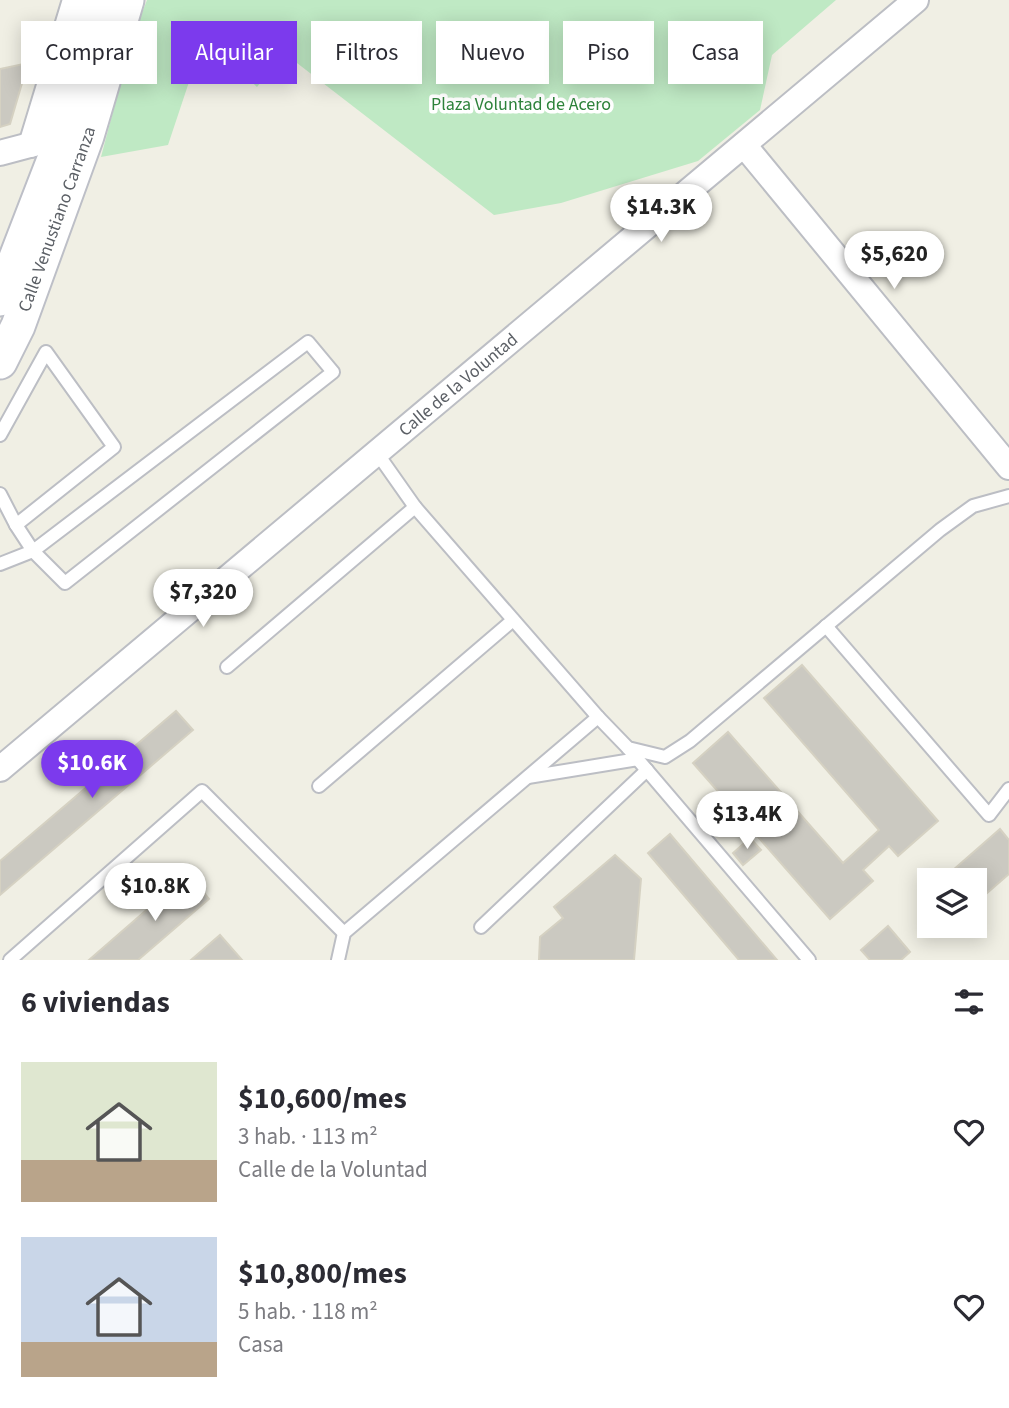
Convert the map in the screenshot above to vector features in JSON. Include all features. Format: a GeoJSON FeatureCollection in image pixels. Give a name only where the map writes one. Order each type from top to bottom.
{"type":"FeatureCollection","features":[{"type":"Feature","properties":{"kind":"main road"},"geometry":{"type":"LineString","coordinates":[[60,139],[66,110],[101,0]]}},
{"type":"Feature","properties":{"kind":"main road"},"geometry":{"type":"LineString","coordinates":[[60,139],[127,0]]}},
{"type":"Feature","properties":{"kind":"main road","name":"Calle Venustiano Carranza"},"geometry":{"type":"LineString","coordinates":[[0,299],[60,139]]}},
{"type":"Feature","properties":{"kind":"main road","name":"Calle Venustiano Carranza"},"geometry":{"type":"LineString","coordinates":[[0,362],[18,326],[60,139]]}},
{"type":"Feature","properties":{"kind":"street","name":"Calle Venustiano Carranza"},"geometry":{"type":"LineString","coordinates":[[0,153],[60,139],[75,0]]}},
{"type":"Feature","properties":{"kind":"street","name":"Calle de la Voluntad"},"geometry":{"type":"LineString","coordinates":[[0,769],[916,0]]}},
{"type":"Feature","properties":{"kind":"street"},"geometry":{"type":"LineString","coordinates":[[744,145],[1009,467]]}},
{"type":"Feature","properties":{"kind":"lane"},"geometry":{"type":"LineString","coordinates":[[0,494],[33,551],[65,583],[333,372],[308,342],[33,551],[0,564]]}},
{"type":"Feature","properties":{"kind":"lane"},"geometry":{"type":"LineString","coordinates":[[0,435],[46,352],[114,447],[16,525]]}},
{"type":"Feature","properties":{"kind":"lane"},"geometry":{"type":"LineString","coordinates":[[377,453],[415,506],[598,717],[638,759],[809,960]]}},
{"type":"Feature","properties":{"kind":"lane"},"geometry":{"type":"LineString","coordinates":[[628,748],[665,757],[690,741],[940,530],[973,506],[1009,496]]}},
{"type":"Feature","properties":{"kind":"lane"},"geometry":{"type":"LineString","coordinates":[[227,667],[415,506]]}},
{"type":"Feature","properties":{"kind":"lane"},"geometry":{"type":"LineString","coordinates":[[319,786],[513,620]]}},
{"type":"Feature","properties":{"kind":"lane"},"geometry":{"type":"LineString","coordinates":[[826,626],[989,815],[1009,789]]}},
{"type":"Feature","properties":{"kind":"lane"},"geometry":{"type":"LineString","coordinates":[[338,960],[344,933],[598,717]]}},
{"type":"Feature","properties":{"kind":"lane"},"geometry":{"type":"LineString","coordinates":[[527,777],[638,759]]}},
{"type":"Feature","properties":{"kind":"lane"},"geometry":{"type":"LineString","coordinates":[[481,927],[647,770]]}},
{"type":"Feature","properties":{"kind":"lane"},"geometry":{"type":"LineString","coordinates":[[10,960],[202,791],[344,933]]}},
{"type":"Feature","properties":{"kind":"green space","name":"Plaza Voluntad de Acero"},"geometry":{"type":"Polygon","coordinates":[[[147,0],[836,0],[772,55],[760,110],[698,161],[561,203],[494,215],[324,84],[422,84],[422,21],[311,21],[311,74],[297,63],[297,21],[171,21],[171,84],[188,84],[168,145],[101,157],[120,84],[157,84],[157,21],[139,21],[147,0]]]}},
{"type":"Feature","properties":{"kind":"building"},"geometry":{"type":"Polygon","coordinates":[[[21,64],[22,84],[10,124],[0,127],[0,69],[21,64]]]}},
{"type":"Feature","properties":{"kind":"building"},"geometry":{"type":"Polygon","coordinates":[[[802,665],[938,821],[898,856],[889,846],[863,870],[873,881],[830,919],[693,763],[728,732],[843,863],[879,830],[764,698],[802,665]]]}},
{"type":"Feature","properties":{"kind":"building"},"geometry":{"type":"Polygon","coordinates":[[[176,711],[193,730],[0,895],[0,861],[176,711]]]}},
{"type":"Feature","properties":{"kind":"building"},"geometry":{"type":"Polygon","coordinates":[[[1000,829],[1009,840],[1009,874],[987,893],[987,868],[955,868],[1000,829]]]}},
{"type":"Feature","properties":{"kind":"building"},"geometry":{"type":"Polygon","coordinates":[[[670,834],[777,960],[739,960],[648,853],[670,834]]]}},
{"type":"Feature","properties":{"kind":"building"},"geometry":{"type":"Polygon","coordinates":[[[750,838],[761,850],[743,865],[733,853],[750,838]]]}},
{"type":"Feature","properties":{"kind":"building"},"geometry":{"type":"Polygon","coordinates":[[[615,855],[641,879],[634,960],[539,960],[540,937],[563,918],[554,907],[615,855]]]}},
{"type":"Feature","properties":{"kind":"building"},"geometry":{"type":"Polygon","coordinates":[[[188,874],[209,899],[138,960],[89,960],[188,874]]]}},
{"type":"Feature","properties":{"kind":"building"},"geometry":{"type":"Polygon","coordinates":[[[888,926],[910,952],[901,960],[870,960],[861,950],[888,926]]]}},
{"type":"Feature","properties":{"kind":"building"},"geometry":{"type":"Polygon","coordinates":[[[220,935],[242,960],[191,960],[220,935]]]}}]}
